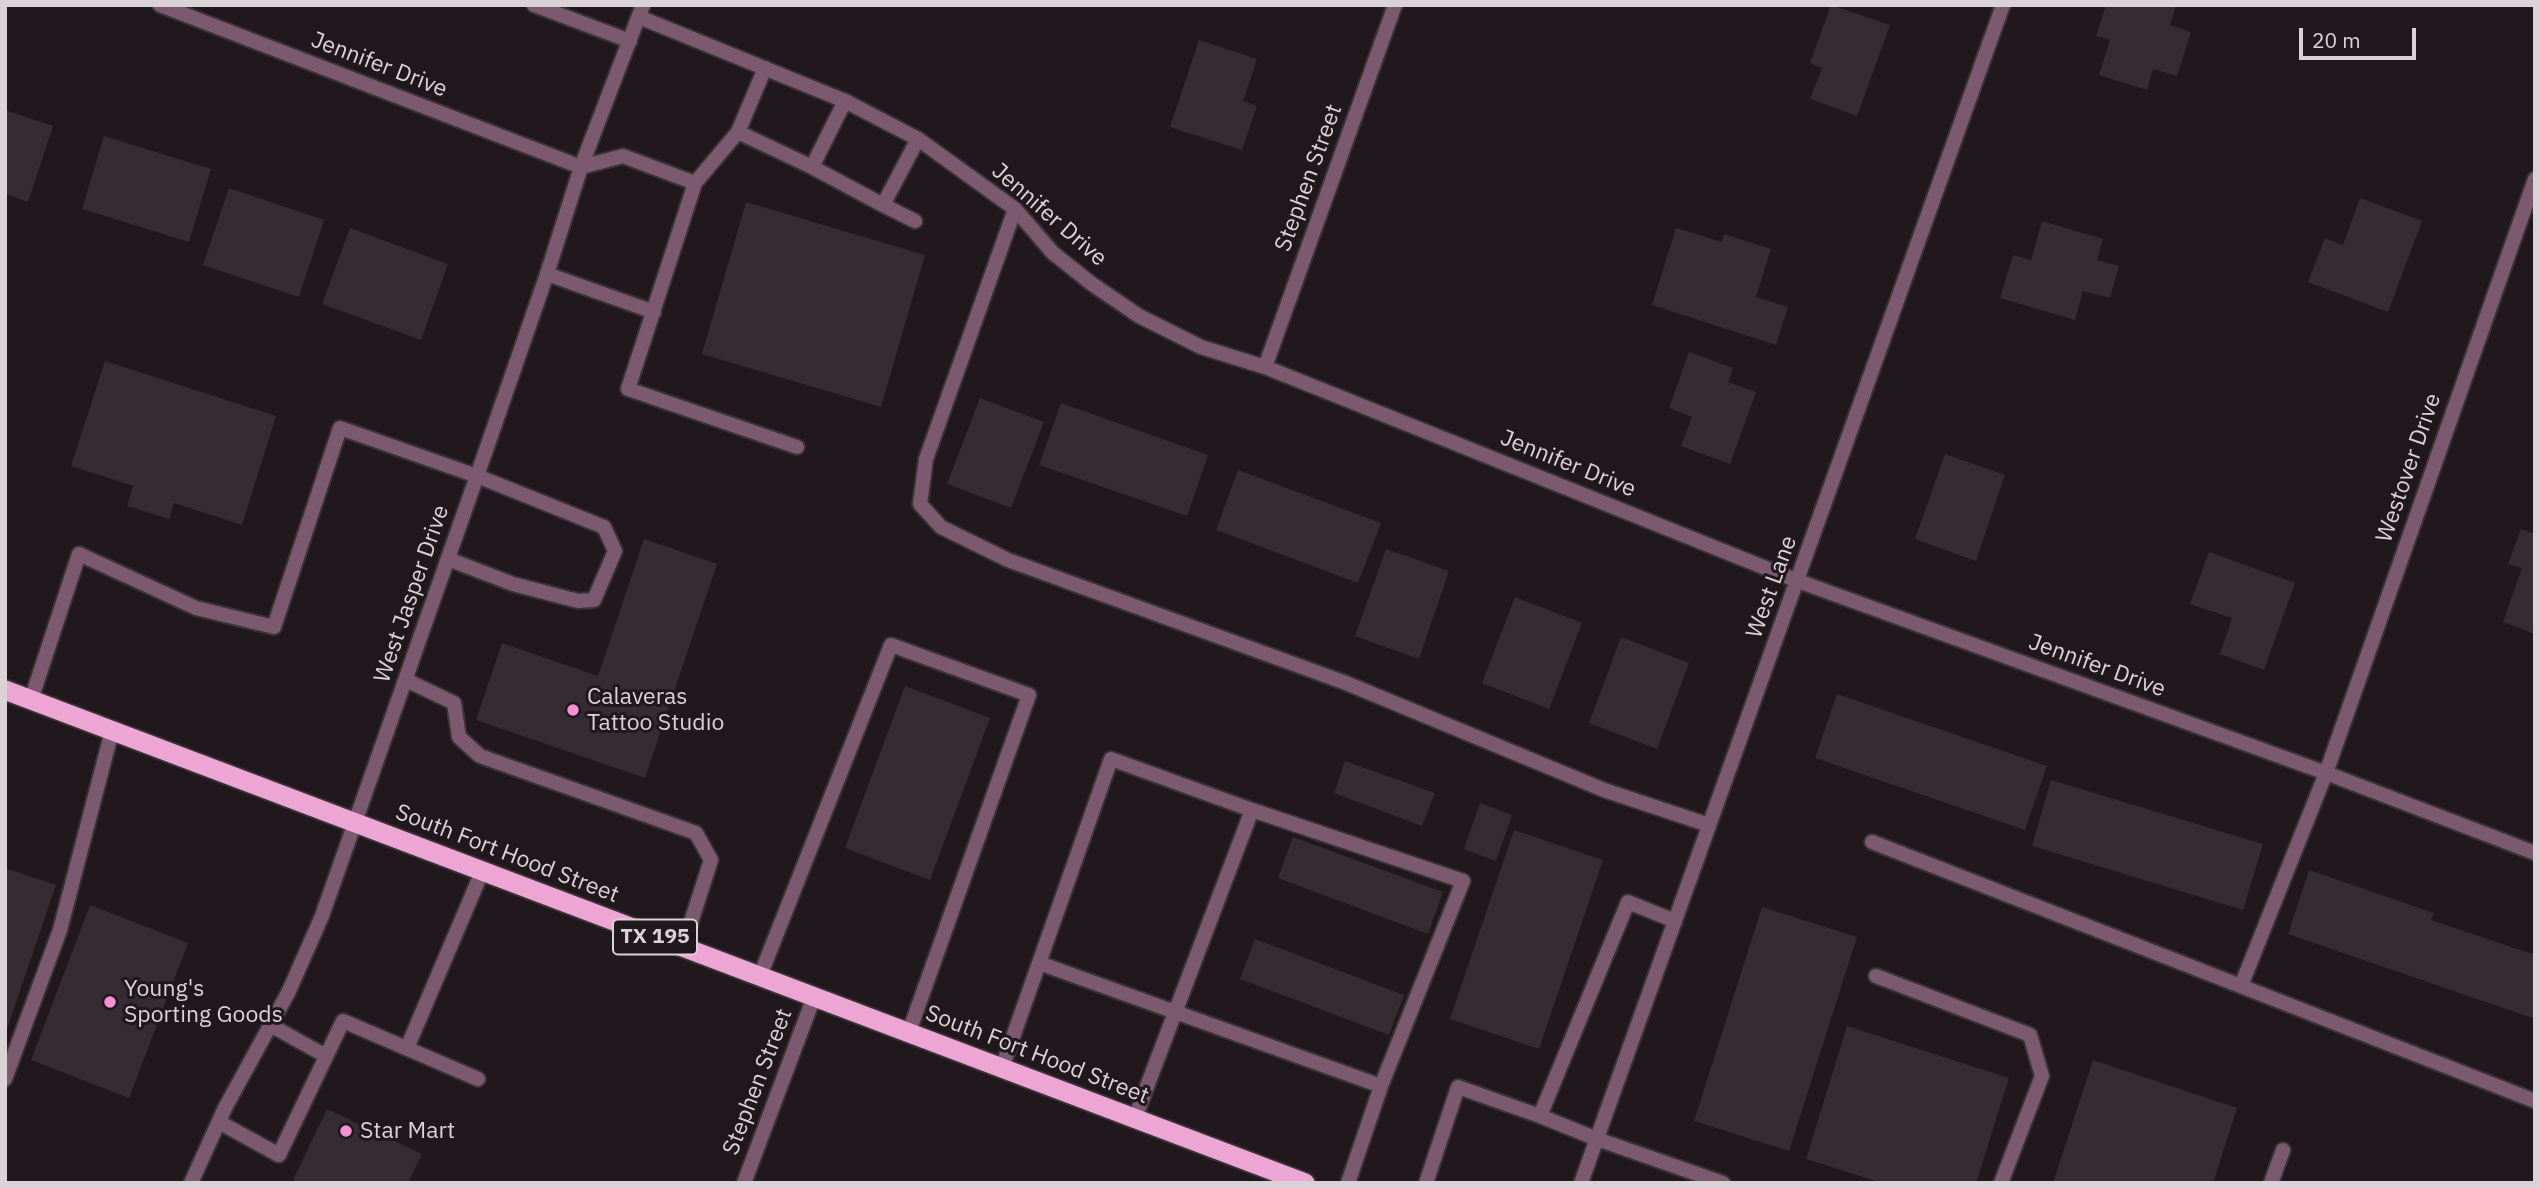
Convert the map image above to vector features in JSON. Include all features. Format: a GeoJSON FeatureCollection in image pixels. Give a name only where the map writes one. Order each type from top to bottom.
{"type":"FeatureCollection","features":[{"type":"Feature","properties":{"kind":"highway","name":"South Fort Hood Street"},"geometry":{"type":"LineString","coordinates":[[5,690],[1306,1183]]}},
{"type":"Feature","properties":{"kind":"street","name":"Jennifer Drive"},"geometry":{"type":"LineString","coordinates":[[160,5],[581,167]]}},
{"type":"Feature","properties":{"kind":"street"},"geometry":{"type":"LineString","coordinates":[[534,5],[630,41]]}},
{"type":"Feature","properties":{"kind":"street","name":"Stephen Street"},"geometry":{"type":"LineString","coordinates":[[1265,367],[1395,5]]}},
{"type":"Feature","properties":{"kind":"street","name":"West Lane"},"geometry":{"type":"LineString","coordinates":[[1581,1183],[2003,5]]}},
{"type":"Feature","properties":{"kind":"street","name":"Jennifer Drive"},"geometry":{"type":"LineString","coordinates":[[641,11],[845,101],[918,139],[1015,209],[1053,253],[1139,316],[1202,347],[1265,367],[1798,581],[2326,773],[2535,853]]}},
{"type":"Feature","properties":{"kind":"street","name":"West Jasper Drive"},"geometry":{"type":"LineString","coordinates":[[191,1183],[219,1122],[289,991],[322,916],[547,274],[581,167],[641,11]]}},
{"type":"Feature","properties":{"kind":"street"},"geometry":{"type":"LineString","coordinates":[[765,68],[738,132],[695,183],[628,389],[797,447]]}},
{"type":"Feature","properties":{"kind":"street"},"geometry":{"type":"LineString","coordinates":[[812,167],[845,101]]}},
{"type":"Feature","properties":{"kind":"street"},"geometry":{"type":"LineString","coordinates":[[738,132],[915,221]]}},
{"type":"Feature","properties":{"kind":"street"},"geometry":{"type":"LineString","coordinates":[[883,205],[918,139]]}},
{"type":"Feature","properties":{"kind":"street"},"geometry":{"type":"LineString","coordinates":[[581,167],[623,156],[695,183]]}},
{"type":"Feature","properties":{"kind":"street","name":"Westover Drive"},"geometry":{"type":"LineString","coordinates":[[2241,986],[2326,773],[2535,179]]}},
{"type":"Feature","properties":{"kind":"street"},"geometry":{"type":"LineString","coordinates":[[1015,209],[926,459],[920,504],[941,527],[1008,560],[1346,683],[1604,790],[1709,825]]}},
{"type":"Feature","properties":{"kind":"street"},"geometry":{"type":"LineString","coordinates":[[547,274],[654,312]]}},
{"type":"Feature","properties":{"kind":"street"},"geometry":{"type":"LineString","coordinates":[[31,700],[79,554],[196,608],[274,627],[340,428],[477,476],[604,527],[615,551],[594,600],[578,601],[513,584],[448,559]]}},
{"type":"Feature","properties":{"kind":"street"},"geometry":{"type":"LineString","coordinates":[[760,976],[891,645],[1029,695],[909,1032]]}},
{"type":"Feature","properties":{"kind":"street"},"geometry":{"type":"LineString","coordinates":[[406,680],[454,703],[460,737],[480,756],[696,833],[711,860],[683,947]]}},
{"type":"Feature","properties":{"kind":"street"},"geometry":{"type":"LineString","coordinates":[[5,1079],[60,930],[112,731]]}},
{"type":"Feature","properties":{"kind":"street"},"geometry":{"type":"LineString","coordinates":[[1002,1068],[1111,759],[1463,881],[1381,1086],[1348,1183]]}},
{"type":"Feature","properties":{"kind":"street"},"geometry":{"type":"LineString","coordinates":[[1135,1118],[1252,810]]}},
{"type":"Feature","properties":{"kind":"street"},"geometry":{"type":"LineString","coordinates":[[1872,842],[2535,1101]]}},
{"type":"Feature","properties":{"kind":"street"},"geometry":{"type":"LineString","coordinates":[[407,1048],[482,872]]}},
{"type":"Feature","properties":{"kind":"street"},"geometry":{"type":"LineString","coordinates":[[1540,1116],[1628,902],[1675,920]]}},
{"type":"Feature","properties":{"kind":"street"},"geometry":{"type":"LineString","coordinates":[[1039,963],[1381,1086]]}},
{"type":"Feature","properties":{"kind":"street"},"geometry":{"type":"LineString","coordinates":[[1876,976],[2030,1035],[2042,1076],[2001,1183]]}},
{"type":"Feature","properties":{"kind":"street","name":"Stephen Street"},"geometry":{"type":"LineString","coordinates":[[744,1183],[814,997]]}},
{"type":"Feature","properties":{"kind":"street"},"geometry":{"type":"LineString","coordinates":[[219,1122],[279,1155],[343,1020],[478,1079]]}},
{"type":"Feature","properties":{"kind":"street"},"geometry":{"type":"LineString","coordinates":[[270,1025],[326,1056]]}},
{"type":"Feature","properties":{"kind":"street"},"geometry":{"type":"LineString","coordinates":[[1426,1183],[1458,1087],[1723,1183]]}},
{"type":"Feature","properties":{"kind":"street"},"geometry":{"type":"LineString","coordinates":[[2271,1183],[2283,1150]]}},
{"type":"Feature","properties":{"kind":"building"},"geometry":{"type":"Polygon","coordinates":[[[1831,5],[1890,25],[1857,116],[1810,99],[1822,68],[1810,63],[1831,5]]]}},
{"type":"Feature","properties":{"kind":"building"},"geometry":{"type":"Polygon","coordinates":[[[2106,5],[2176,5],[2170,25],[2191,32],[2177,76],[2153,69],[2147,90],[2099,75],[2110,40],[2096,36],[2106,5]]]}},
{"type":"Feature","properties":{"kind":"building"},"geometry":{"type":"Polygon","coordinates":[[[1199,40],[1257,59],[1243,101],[1257,106],[1242,150],[1170,127],[1199,40]]]}},
{"type":"Feature","properties":{"kind":"building"},"geometry":{"type":"Polygon","coordinates":[[[5,110],[53,126],[28,202],[5,194],[5,110]]]}},
{"type":"Feature","properties":{"kind":"building"},"geometry":{"type":"Polygon","coordinates":[[[104,136],[211,169],[189,242],[82,209],[104,136]]]}},
{"type":"Feature","properties":{"kind":"building"},"geometry":{"type":"Polygon","coordinates":[[[229,188],[324,220],[299,297],[203,265],[229,188]]]}},
{"type":"Feature","properties":{"kind":"building"},"geometry":{"type":"Polygon","coordinates":[[[2360,198],[2422,221],[2388,312],[2308,282],[2325,238],[2343,245],[2360,198]]]}},
{"type":"Feature","properties":{"kind":"building"},"geometry":{"type":"Polygon","coordinates":[[[746,202],[925,255],[881,407],[702,354],[746,202]]]}},
{"type":"Feature","properties":{"kind":"building"},"geometry":{"type":"Polygon","coordinates":[[[2042,221],[2103,239],[2097,260],[2119,266],[2110,298],[2083,291],[2075,320],[2000,298],[2013,255],[2031,260],[2042,221]]]}},
{"type":"Feature","properties":{"kind":"building"},"geometry":{"type":"Polygon","coordinates":[[[350,228],[448,264],[421,340],[322,304],[350,228]]]}},
{"type":"Feature","properties":{"kind":"building"},"geometry":{"type":"Polygon","coordinates":[[[1676,228],[1722,242],[1724,234],[1771,249],[1756,297],[1788,307],[1776,345],[1652,305],[1676,228]]]}},
{"type":"Feature","properties":{"kind":"building"},"geometry":{"type":"Polygon","coordinates":[[[1689,352],[1733,368],[1728,382],[1756,392],[1730,464],[1681,446],[1692,417],[1669,408],[1689,352]]]}},
{"type":"Feature","properties":{"kind":"building"},"geometry":{"type":"Polygon","coordinates":[[[105,361],[276,416],[242,525],[174,503],[169,519],[127,506],[133,486],[71,466],[105,361]]]}},
{"type":"Feature","properties":{"kind":"building"},"geometry":{"type":"Polygon","coordinates":[[[980,398],[1044,422],[1011,508],[947,484],[980,398]]]}},
{"type":"Feature","properties":{"kind":"building"},"geometry":{"type":"Polygon","coordinates":[[[1061,403],[1208,455],[1187,516],[1039,465],[1061,403]]]}},
{"type":"Feature","properties":{"kind":"building"},"geometry":{"type":"Polygon","coordinates":[[[1945,454],[2005,475],[1976,561],[1915,539],[1945,454]]]}},
{"type":"Feature","properties":{"kind":"building"},"geometry":{"type":"Polygon","coordinates":[[[1238,470],[1381,523],[1358,583],[1216,530],[1238,470]]]}},
{"type":"Feature","properties":{"kind":"building"},"geometry":{"type":"Polygon","coordinates":[[[2521,529],[2535,534],[2535,634],[2503,622],[2522,568],[2508,564],[2521,529]]]}},
{"type":"Feature","properties":{"kind":"building"},"geometry":{"type":"Polygon","coordinates":[[[644,539],[717,564],[645,778],[476,720],[502,643],[598,676],[644,539]]]}},
{"type":"Feature","properties":{"kind":"building"},"geometry":{"type":"Polygon","coordinates":[[[1386,549],[1449,571],[1419,659],[1355,636],[1386,549]]]}},
{"type":"Feature","properties":{"kind":"building"},"geometry":{"type":"Polygon","coordinates":[[[2209,552],[2295,583],[2264,670],[2220,654],[2232,618],[2190,604],[2209,552]]]}},
{"type":"Feature","properties":{"kind":"building"},"geometry":{"type":"Polygon","coordinates":[[[1515,597],[1582,623],[1549,709],[1482,683],[1515,597]]]}},
{"type":"Feature","properties":{"kind":"building"},"geometry":{"type":"Polygon","coordinates":[[[1621,637],[1689,663],[1657,749],[1589,723],[1621,637]]]}},
{"type":"Feature","properties":{"kind":"building"},"geometry":{"type":"Polygon","coordinates":[[[905,686],[990,718],[930,880],[845,848],[905,686]]]}},
{"type":"Feature","properties":{"kind":"building"},"geometry":{"type":"Polygon","coordinates":[[[1837,694],[2047,766],[2025,830],[1815,758],[1837,694]]]}},
{"type":"Feature","properties":{"kind":"building"},"geometry":{"type":"Polygon","coordinates":[[[1345,761],[1435,793],[1422,826],[1334,793],[1345,761]]]}},
{"type":"Feature","properties":{"kind":"building"},"geometry":{"type":"Polygon","coordinates":[[[2051,780],[2263,844],[2243,910],[2032,846],[2051,780]]]}},
{"type":"Feature","properties":{"kind":"building"},"geometry":{"type":"Polygon","coordinates":[[[1480,803],[1512,815],[1496,861],[1464,849],[1480,803]]]}},
{"type":"Feature","properties":{"kind":"building"},"geometry":{"type":"Polygon","coordinates":[[[1514,830],[1603,860],[1539,1049],[1450,1019],[1514,830]]]}},
{"type":"Feature","properties":{"kind":"building"},"geometry":{"type":"Polygon","coordinates":[[[1293,837],[1443,892],[1428,934],[1278,878],[1293,837]]]}},
{"type":"Feature","properties":{"kind":"building"},"geometry":{"type":"Polygon","coordinates":[[[5,868],[56,885],[6,1032],[5,1032],[5,868]]]}},
{"type":"Feature","properties":{"kind":"building"},"geometry":{"type":"Polygon","coordinates":[[[2309,870],[2434,913],[2431,920],[2535,955],[2535,1019],[2288,934],[2309,870]]]}},
{"type":"Feature","properties":{"kind":"building","name":"Young's Sporting Goods"},"geometry":{"type":"Polygon","coordinates":[[[90,905],[188,943],[129,1098],[31,1060],[90,905]]]}},
{"type":"Feature","properties":{"kind":"building"},"geometry":{"type":"Polygon","coordinates":[[[1762,907],[1857,937],[1789,1151],[1694,1121],[1762,907]]]}},
{"type":"Feature","properties":{"kind":"building"},"geometry":{"type":"Polygon","coordinates":[[[1255,939],[1404,995],[1389,1035],[1240,979],[1255,939]]]}},
{"type":"Feature","properties":{"kind":"building"},"geometry":{"type":"Polygon","coordinates":[[[1847,1026],[2009,1078],[1976,1183],[1882,1183],[1806,1159],[1847,1026]]]}},
{"type":"Feature","properties":{"kind":"building"},"geometry":{"type":"Polygon","coordinates":[[[2093,1060],[2237,1108],[2213,1183],[2053,1183],[2093,1060]]]}},
{"type":"Feature","properties":{"kind":"building","name":"Star Mart"},"geometry":{"type":"Polygon","coordinates":[[[327,1109],[422,1154],[408,1183],[298,1183],[293,1180],[327,1109]]]}},
{"type":"Feature","properties":{"kind":"place","name":"Calaveras Tattoo Studio"},"geometry":{"type":"Point","coordinates":[573,710]}},
{"type":"Feature","properties":{"kind":"place","name":"Young's Sporting Goods"},"geometry":{"type":"Point","coordinates":[110,1002]}},
{"type":"Feature","properties":{"kind":"place","name":"Star Mart"},"geometry":{"type":"Point","coordinates":[346,1131]}}]}
